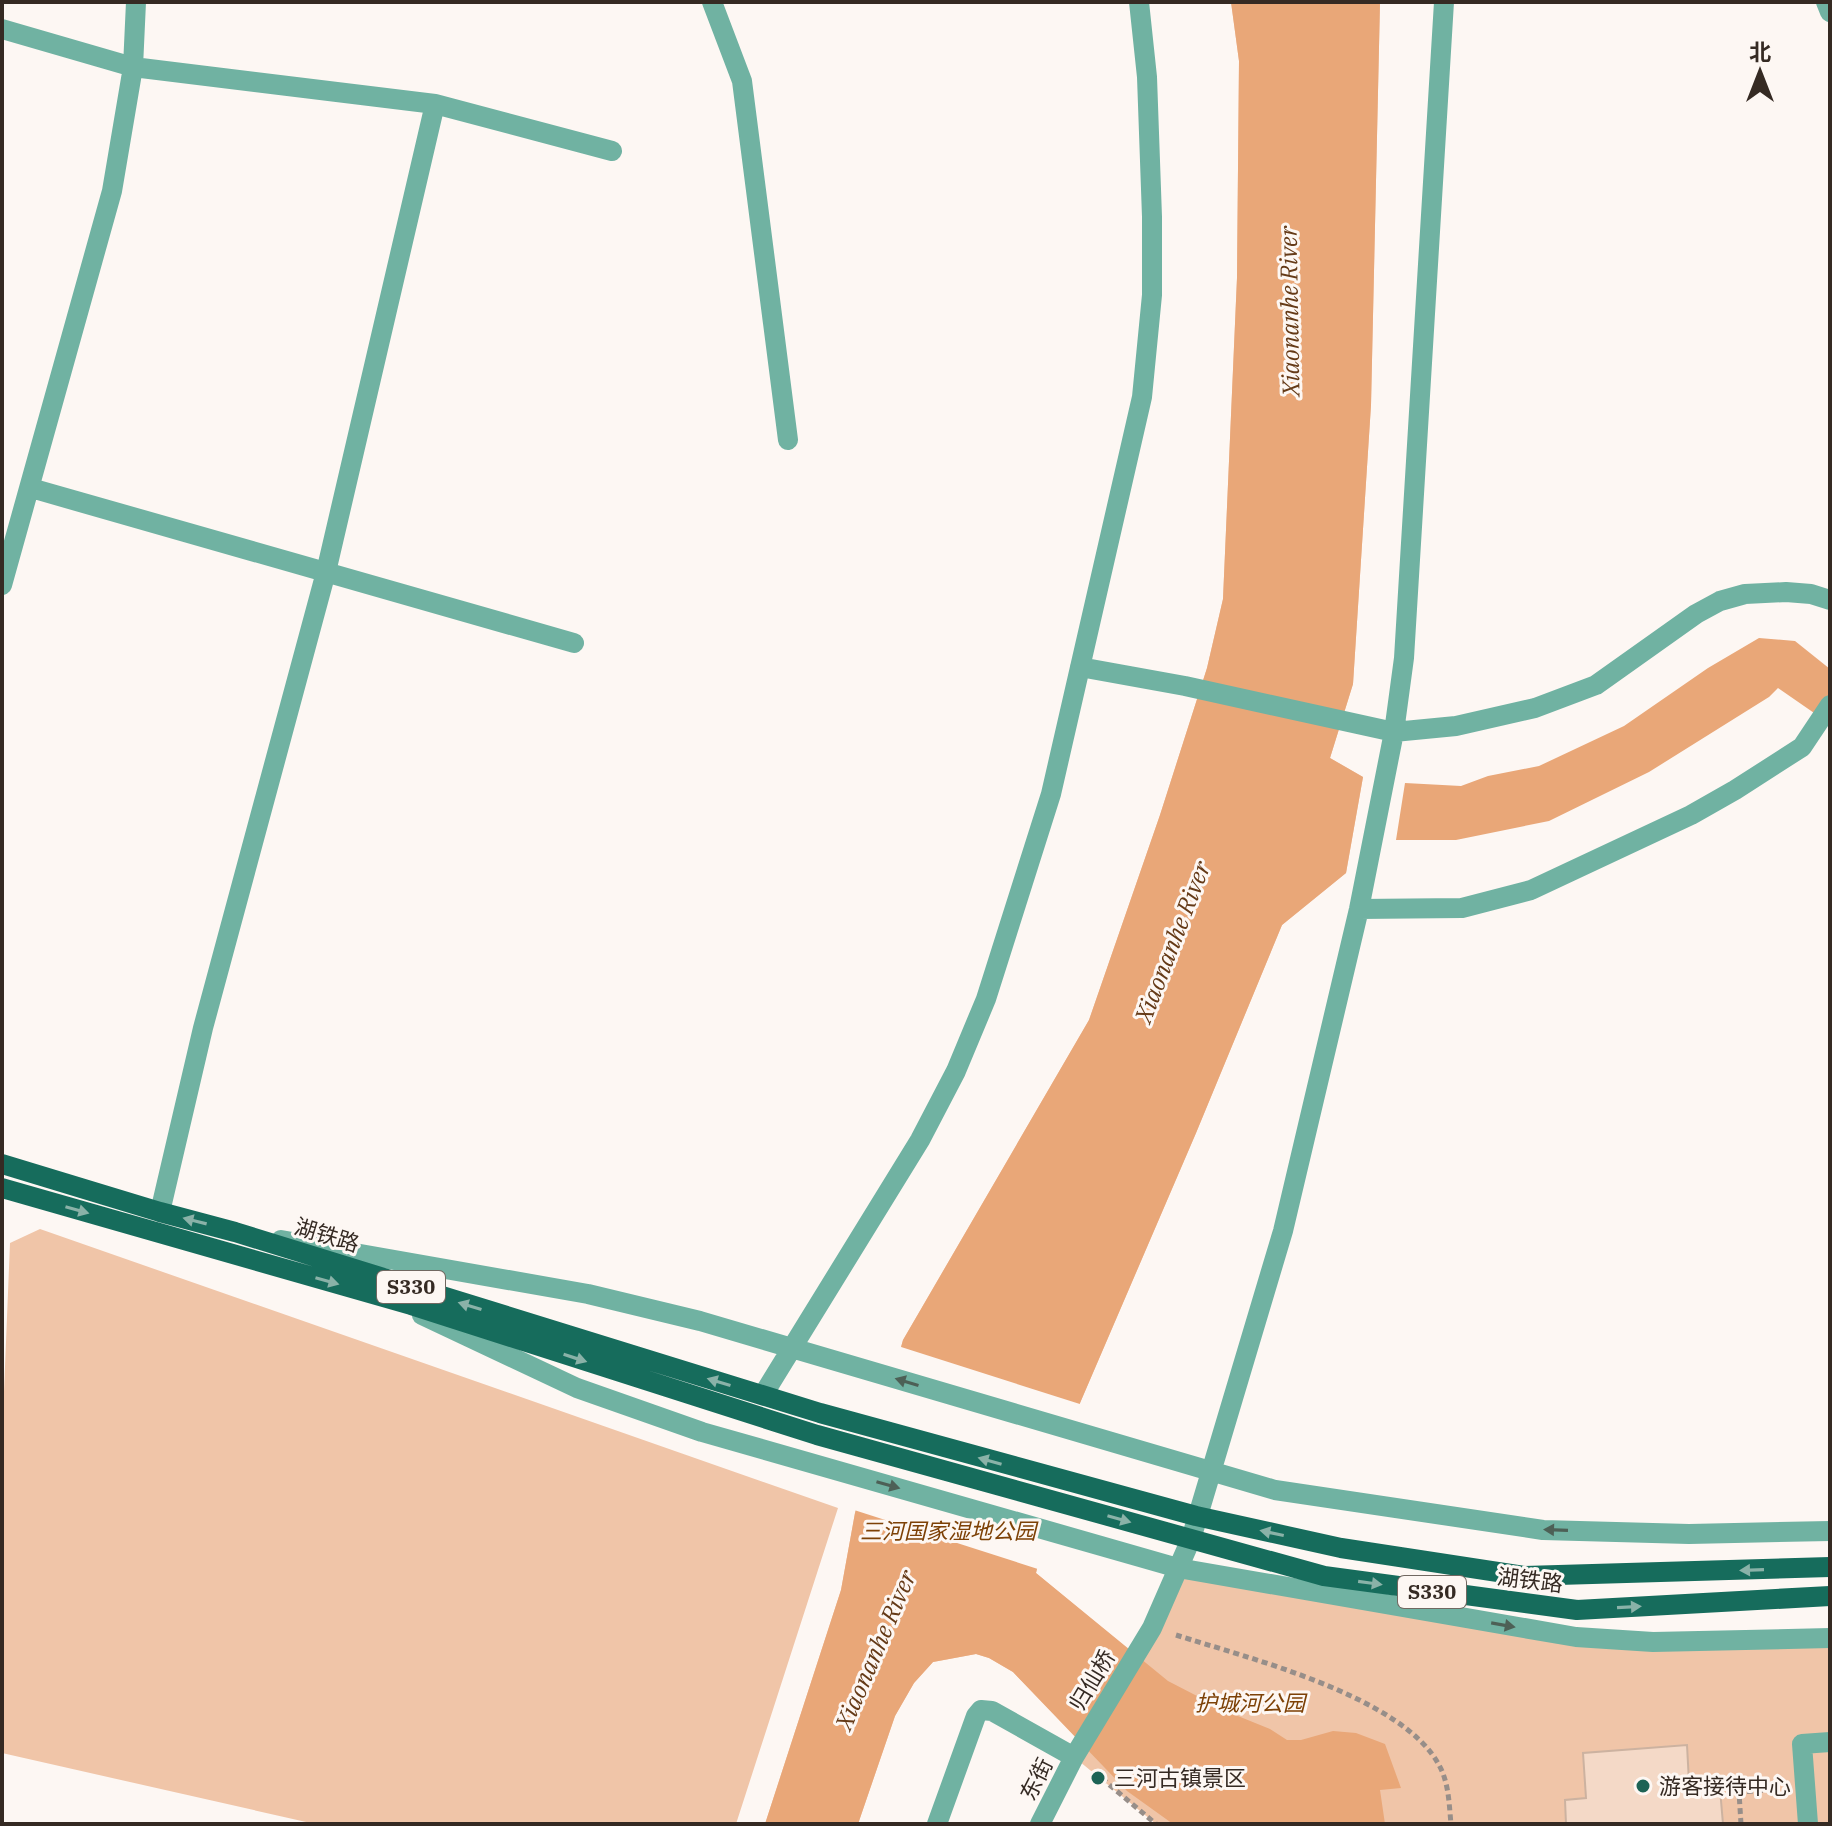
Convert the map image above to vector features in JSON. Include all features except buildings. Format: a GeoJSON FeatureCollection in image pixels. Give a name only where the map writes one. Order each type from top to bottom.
{"type":"FeatureCollection","features":[{"type":"Feature","properties":{"kind":"main road","name":"湖铁路"},"geometry":{"type":"LineString","coordinates":[[2,1164],[235,1232],[820,1413],[1196,1516],[1341,1548],[1524,1576],[1830,1567]]}},
{"type":"Feature","properties":{"kind":"main road","name":"湖铁路"},"geometry":{"type":"LineString","coordinates":[[2,1188],[386,1298],[817,1435],[1324,1576],[1577,1610],[1830,1596]]}},
{"type":"Feature","properties":{"kind":"street"},"geometry":{"type":"LineString","coordinates":[[2,585],[112,191],[133,67],[136,2]]}},
{"type":"Feature","properties":{"kind":"street"},"geometry":{"type":"LineString","coordinates":[[712,2],[742,81],[788,440]]}},
{"type":"Feature","properties":{"kind":"street"},"geometry":{"type":"LineString","coordinates":[[763,1395],[920,1140],[956,1071],[986,999],[1051,794],[1142,397],[1152,295],[1147,77],[1139,2]]}},
{"type":"Feature","properties":{"kind":"street","name":"归仙桥"},"geometry":{"type":"LineString","coordinates":[[1074,1757],[1152,1628],[1191,1539],[1283,1231],[1359,909],[1394,732],[1404,658],[1444,2]]}},
{"type":"Feature","properties":{"kind":"street"},"geometry":{"type":"LineString","coordinates":[[1826,2],[1830,12]]}},
{"type":"Feature","properties":{"kind":"street"},"geometry":{"type":"LineString","coordinates":[[2,29],[133,67],[435,104],[612,151]]}},
{"type":"Feature","properties":{"kind":"street"},"geometry":{"type":"LineString","coordinates":[[160,1212],[203,1028],[326,572],[435,104]]}},
{"type":"Feature","properties":{"kind":"street"},"geometry":{"type":"LineString","coordinates":[[31,488],[574,643]]}},
{"type":"Feature","properties":{"kind":"street"},"geometry":{"type":"LineString","coordinates":[[1080,667],[1185,686],[1394,732],[1456,726],[1535,708],[1596,685],[1696,614],[1720,601],[1745,594],[1786,592],[1811,594],[1830,600]]}},
{"type":"Feature","properties":{"kind":"street"},"geometry":{"type":"LineString","coordinates":[[1359,909],[1462,908],[1531,890],[1679,821],[1735,790],[1802,747],[1830,705]]}},
{"type":"Feature","properties":{"kind":"street"},"geometry":{"type":"LineString","coordinates":[[235,1232],[588,1294],[700,1321],[1275,1490],[1543,1530],[1689,1534],[1830,1531]]}},
{"type":"Feature","properties":{"kind":"street"},"geometry":{"type":"LineString","coordinates":[[386,1298],[577,1388],[702,1432],[1178,1568],[1576,1637],[1653,1642],[1830,1638]]}},
{"type":"Feature","properties":{"kind":"street"},"geometry":{"type":"LineString","coordinates":[[937,1824],[976,1716],[981,1710],[992,1711],[1074,1757]]}},
{"type":"Feature","properties":{"kind":"street"},"geometry":{"type":"LineString","coordinates":[[1808,1824],[1802,1744],[1830,1742]]}},
{"type":"Feature","properties":{"kind":"street","name":"东街"},"geometry":{"type":"LineString","coordinates":[[1040,1824],[1074,1757]]}},
{"type":"Feature","properties":{"kind":"path"},"geometry":{"type":"LineString","coordinates":[[1152,1628],[1284,1669],[1381,1709],[1423,1744],[1438,1762],[1446,1779],[1451,1824]]}},
{"type":"Feature","properties":{"kind":"path"},"geometry":{"type":"LineString","coordinates":[[1074,1757],[1156,1824]]}},
{"type":"Feature","properties":{"kind":"path"},"geometry":{"type":"LineString","coordinates":[[1741,1824],[1739,1792],[1805,1788]]}},
{"type":"Feature","properties":{"kind":"green space","name":"三河国家湿地公园"},"geometry":{"type":"Polygon","coordinates":[[[1231,2],[1380,2],[1371,405],[1353,684],[1330,758],[1363,777],[1346,873],[1282,925],[1074,1417],[1036,1573],[1135,1655],[1178,1568],[1576,1637],[1830,1638],[1830,1824],[1156,1824],[1074,1757],[1082,1743],[1013,1672],[976,1654],[933,1662],[914,1683],[895,1716],[858,1824],[765,1824],[841,1590],[855,1513],[903,1340],[1089,1020],[1207,668],[1223,599],[1237,278],[1239,61],[1231,2]]]}},
{"type":"Feature","properties":{"kind":"green space"},"geometry":{"type":"Polygon","coordinates":[[[40,1229],[838,1508],[736,1824],[315,1824],[2,1753],[2,1441],[10,1243],[40,1229]]]}},
{"type":"Feature","properties":{"kind":"water","name":"三河国家湿地公园"},"geometry":{"type":"Polygon","coordinates":[[[1231,2],[1380,2],[1371,405],[1353,684],[1330,758],[1363,777],[1346,873],[1282,925],[1074,1417],[1036,1573],[1168,1681],[1228,1712],[1270,1729],[1287,1740],[1301,1740],[1333,1731],[1356,1733],[1385,1744],[1401,1788],[1380,1790],[1385,1824],[1173,1824],[1127,1791],[1013,1672],[976,1654],[933,1662],[914,1683],[895,1716],[858,1824],[765,1824],[841,1590],[855,1513],[903,1340],[1089,1020],[1207,668],[1223,599],[1237,278],[1239,61],[1231,2]]]}},
{"type":"Feature","properties":{"kind":"water"},"geometry":{"type":"Polygon","coordinates":[[[1759,638],[1795,641],[1830,669],[1830,724],[1778,688],[1769,697],[1649,772],[1549,821],[1456,840],[1396,840],[1405,783],[1461,786],[1488,776],[1539,766],[1624,726],[1708,668],[1759,638]]]}},
{"type":"Feature","properties":{"kind":"pier"},"geometry":{"type":"Polygon","coordinates":[[[898,1346],[1083,1405],[1077,1418],[1041,1570],[851,1509],[898,1346]]]}},
{"type":"Feature","properties":{"kind":"place","name":"三河古镇景区"},"geometry":{"type":"Point","coordinates":[1098,1778]}},
{"type":"Feature","properties":{"kind":"place","name":"游客接待中心"},"geometry":{"type":"Point","coordinates":[1643,1786]}},
{"type":"Feature","properties":{"kind":"water label","name":"Xiaonanhe River"},"geometry":{"type":"Point","coordinates":[1290,311]}},
{"type":"Feature","properties":{"kind":"water label","name":"Xiaonanhe River"},"geometry":{"type":"Point","coordinates":[1173,942]}},
{"type":"Feature","properties":{"kind":"water label","name":"Xiaonanhe River"},"geometry":{"type":"Point","coordinates":[876,1650]}},
{"type":"Feature","properties":{"kind":"park label","name":"护城河公园"},"geometry":{"type":"Point","coordinates":[1250,1703]}}]}
